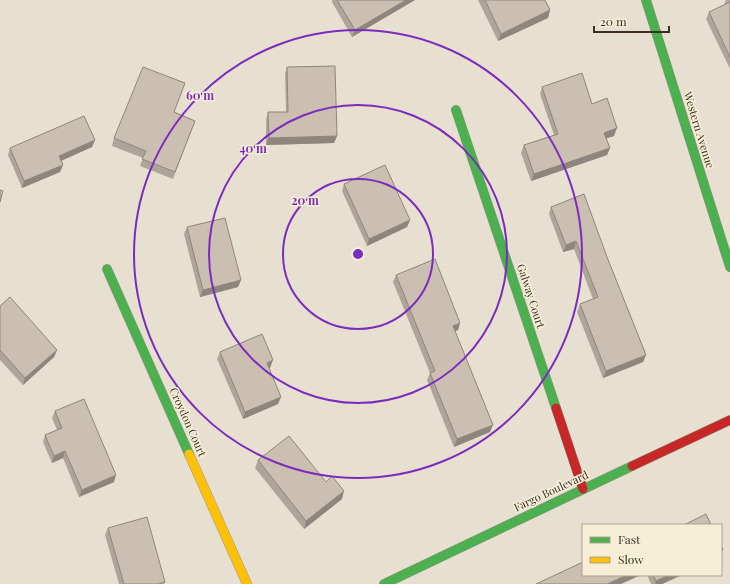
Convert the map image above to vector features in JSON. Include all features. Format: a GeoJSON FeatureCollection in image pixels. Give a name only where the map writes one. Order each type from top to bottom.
{"type":"FeatureCollection","features":[{"type":"Feature","properties":{"kind":"street","name":"Western Avenue"},"geometry":{"type":"LineString","coordinates":[[646,0],[730,267]]}},
{"type":"Feature","properties":{"kind":"street","name":"Galway Court"},"geometry":{"type":"LineString","coordinates":[[456,110],[583,489]]}},
{"type":"Feature","properties":{"kind":"street","name":"Croydon Court"},"geometry":{"type":"LineString","coordinates":[[107,269],[247,584]]}},
{"type":"Feature","properties":{"kind":"street","name":"Fargo Boulevard"},"geometry":{"type":"LineString","coordinates":[[384,584],[730,420]]}},
{"type":"Feature","properties":{"kind":"building"},"geometry":{"type":"Polygon","coordinates":[[[337,0],[406,0],[355,30],[337,0]]]}},
{"type":"Feature","properties":{"kind":"building"},"geometry":{"type":"Polygon","coordinates":[[[485,0],[545,0],[550,10],[501,34],[485,0]]]}},
{"type":"Feature","properties":{"kind":"building"},"geometry":{"type":"Polygon","coordinates":[[[730,2],[730,57],[709,12],[730,2]]]}},
{"type":"Feature","properties":{"kind":"building"},"geometry":{"type":"Polygon","coordinates":[[[335,66],[337,136],[269,138],[268,112],[288,112],[287,67],[335,66]]]}},
{"type":"Feature","properties":{"kind":"building"},"geometry":{"type":"Polygon","coordinates":[[[143,67],[185,83],[174,112],[195,121],[175,172],[142,159],[146,151],[114,138],[143,67]]]}},
{"type":"Feature","properties":{"kind":"building"},"geometry":{"type":"Polygon","coordinates":[[[582,73],[592,104],[607,98],[617,128],[604,133],[610,148],[534,174],[524,145],[558,134],[542,87],[582,73]]]}},
{"type":"Feature","properties":{"kind":"building"},"geometry":{"type":"Polygon","coordinates":[[[84,116],[95,140],[59,156],[63,165],[24,181],[10,148],[84,116]]]}},
{"type":"Feature","properties":{"kind":"building"},"geometry":{"type":"Polygon","coordinates":[[[385,165],[410,220],[369,239],[344,184],[385,165]]]}},
{"type":"Feature","properties":{"kind":"building"},"geometry":{"type":"Polygon","coordinates":[[[0,190],[3,191],[0,202],[0,190]]]}},
{"type":"Feature","properties":{"kind":"building"},"geometry":{"type":"Polygon","coordinates":[[[584,194],[646,355],[606,371],[580,304],[598,297],[576,241],[566,245],[551,207],[584,194]]]}},
{"type":"Feature","properties":{"kind":"building"},"geometry":{"type":"Polygon","coordinates":[[[225,218],[241,280],[203,290],[187,227],[225,218]]]}},
{"type":"Feature","properties":{"kind":"building"},"geometry":{"type":"Polygon","coordinates":[[[435,259],[460,323],[453,326],[493,425],[457,439],[430,373],[435,371],[396,275],[435,259]]]}},
{"type":"Feature","properties":{"kind":"building"},"geometry":{"type":"Polygon","coordinates":[[[10,297],[57,350],[25,378],[0,350],[0,306],[10,297]]]}},
{"type":"Feature","properties":{"kind":"building"},"geometry":{"type":"Polygon","coordinates":[[[262,334],[273,360],[267,363],[281,397],[245,412],[220,352],[262,334]]]}},
{"type":"Feature","properties":{"kind":"building"},"geometry":{"type":"Polygon","coordinates":[[[84,399],[116,475],[82,490],[65,451],[54,456],[45,435],[62,428],[55,411],[84,399]]]}},
{"type":"Feature","properties":{"kind":"building"},"geometry":{"type":"Polygon","coordinates":[[[289,436],[326,482],[332,476],[344,491],[306,521],[258,460],[289,436]]]}},
{"type":"Feature","properties":{"kind":"building"},"geometry":{"type":"Polygon","coordinates":[[[706,514],[711,524],[686,524],[706,514]]]}},
{"type":"Feature","properties":{"kind":"building"},"geometry":{"type":"Polygon","coordinates":[[[147,517],[165,582],[158,584],[124,584],[108,528],[147,517]]]}},
{"type":"Feature","properties":{"kind":"building"},"geometry":{"type":"Polygon","coordinates":[[[582,562],[582,576],[625,576],[607,584],[536,584],[582,562]]]}},
{"type":"Feature","properties":{"kind":"building"},"geometry":{"type":"Polygon","coordinates":[[[654,576],[667,576],[656,581],[654,576]]]}},
{"type":"Feature","properties":{"kind":"traffic: fast"},"geometry":{"type":"LineString","coordinates":[[646,0],[730,267]]}},
{"type":"Feature","properties":{"kind":"traffic: fast"},"geometry":{"type":"LineString","coordinates":[[456,110],[556,408]]}},
{"type":"Feature","properties":{"kind":"traffic: fast"},"geometry":{"type":"LineString","coordinates":[[107,269],[189,454]]}},
{"type":"Feature","properties":{"kind":"traffic: fast"},"geometry":{"type":"LineString","coordinates":[[384,584],[632,466]]}},
{"type":"Feature","properties":{"kind":"traffic: slow"},"geometry":{"type":"LineString","coordinates":[[189,454],[247,584]]}},
{"type":"Feature","properties":{"kind":"traffic: jam"},"geometry":{"type":"LineString","coordinates":[[556,408],[583,489]]}},
{"type":"Feature","properties":{"kind":"traffic: jam"},"geometry":{"type":"LineString","coordinates":[[632,466],[730,420]]}}]}
